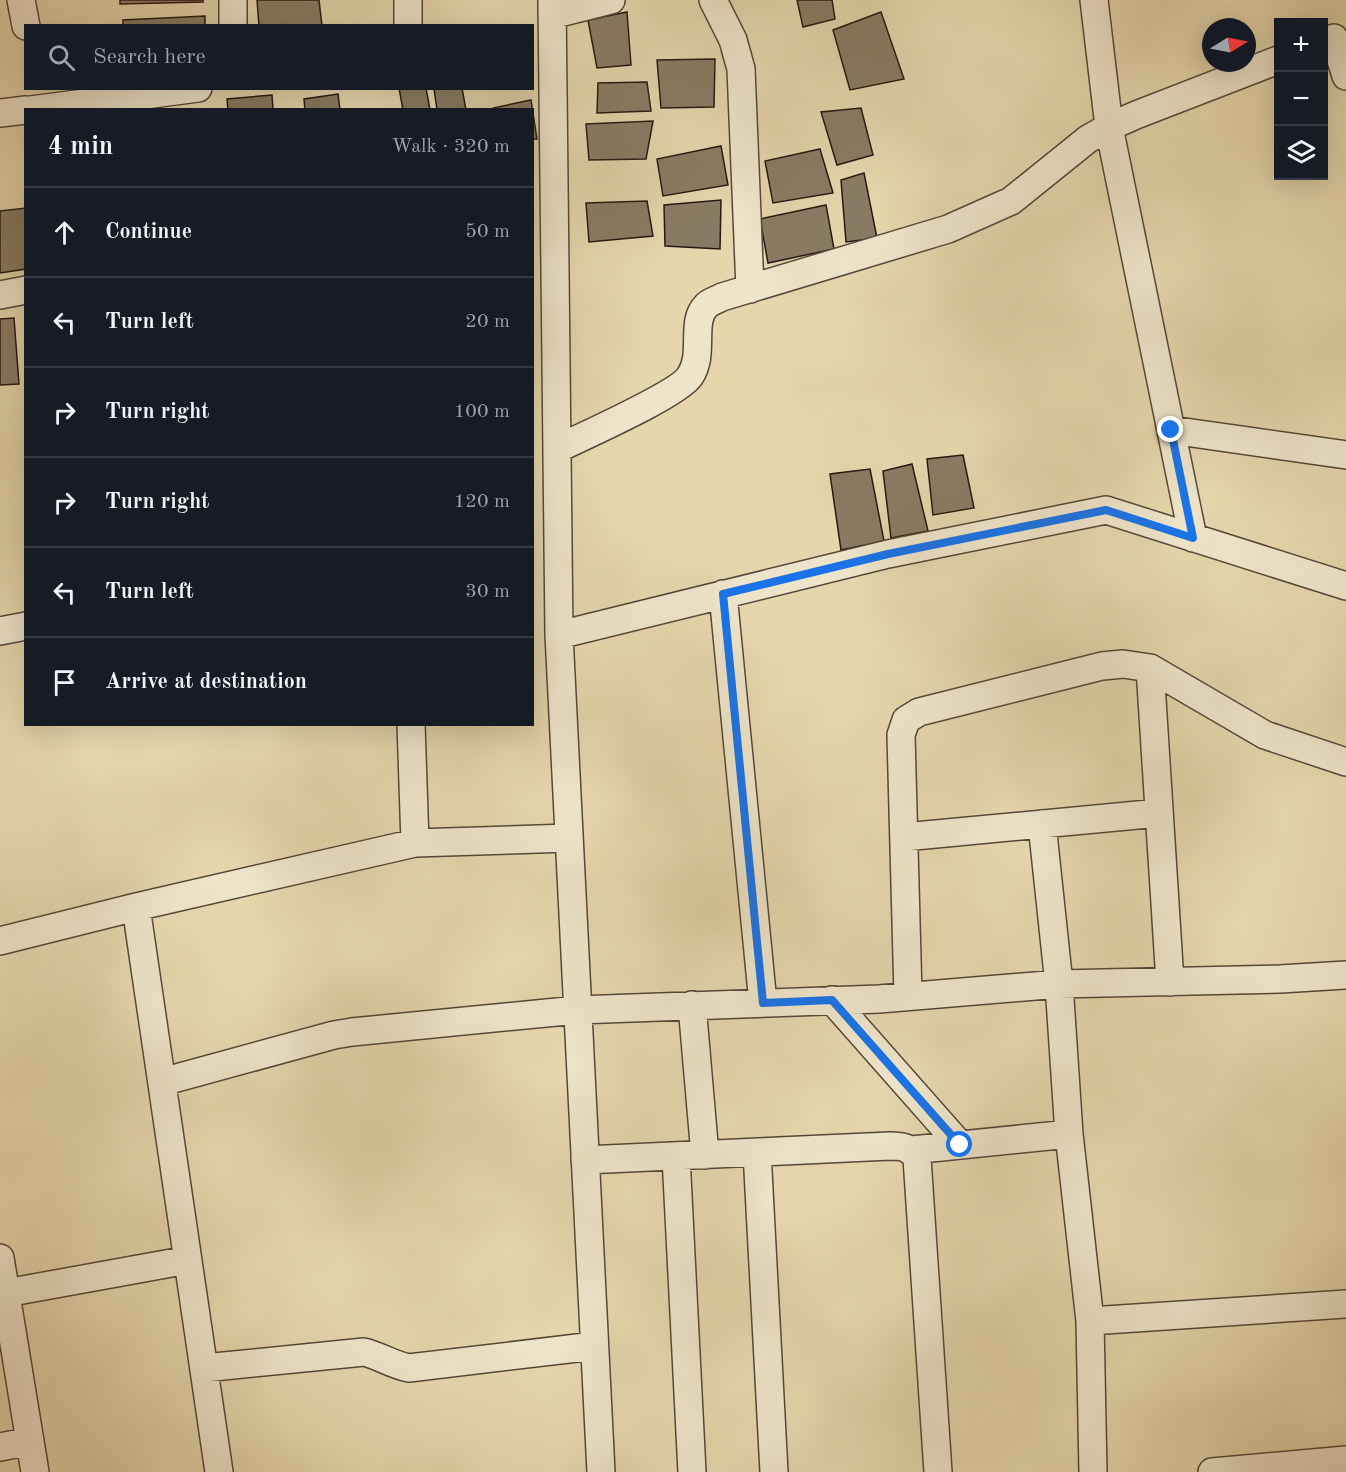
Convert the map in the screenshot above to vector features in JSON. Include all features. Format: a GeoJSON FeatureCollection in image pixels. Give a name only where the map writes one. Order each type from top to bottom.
{"type":"FeatureCollection","features":[{"type":"Feature","properties":{"kind":"street"},"geometry":{"type":"LineString","coordinates":[[21,0],[26,24]]}},
{"type":"Feature","properties":{"kind":"street"},"geometry":{"type":"LineString","coordinates":[[233,0],[233,24]]}},
{"type":"Feature","properties":{"kind":"street"},"geometry":{"type":"LineString","coordinates":[[408,0],[408,24]]}},
{"type":"Feature","properties":{"kind":"street"},"geometry":{"type":"LineString","coordinates":[[601,1472],[559,635],[557,449],[543,185],[543,44],[552,7],[611,0]]}},
{"type":"Feature","properties":{"kind":"street"},"geometry":{"type":"LineString","coordinates":[[713,0],[733,40],[741,69],[750,289]]}},
{"type":"Feature","properties":{"kind":"street"},"geometry":{"type":"LineString","coordinates":[[1094,0],[1109,127],[1193,538]]}},
{"type":"Feature","properties":{"kind":"street"},"geometry":{"type":"LineString","coordinates":[[1335,38],[1346,76]]}},
{"type":"Feature","properties":{"kind":"street"},"geometry":{"type":"LineString","coordinates":[[557,449],[672,391],[690,378],[699,357],[698,319],[706,306],[722,297],[948,229],[982,216],[1011,201],[1088,139],[1109,127],[1274,62]]}},
{"type":"Feature","properties":{"kind":"street"},"geometry":{"type":"LineString","coordinates":[[0,113],[34,104],[178,90]]}},
{"type":"Feature","properties":{"kind":"street"},"geometry":{"type":"LineString","coordinates":[[0,295],[24,290]]}},
{"type":"Feature","properties":{"kind":"street"},"geometry":{"type":"LineString","coordinates":[[1171,430],[1346,455]]}},
{"type":"Feature","properties":{"kind":"street"},"geometry":{"type":"LineString","coordinates":[[559,635],[888,554],[1106,510],[1346,586]]}},
{"type":"Feature","properties":{"kind":"street"},"geometry":{"type":"LineString","coordinates":[[723,594],[763,1003]]}},
{"type":"Feature","properties":{"kind":"street"},"geometry":{"type":"LineString","coordinates":[[0,631],[24,626]]}},
{"type":"Feature","properties":{"kind":"street"},"geometry":{"type":"LineString","coordinates":[[908,996],[901,735],[906,720],[919,712],[1102,666],[1123,664],[1150,668],[1265,735],[1346,762]]}},
{"type":"Feature","properties":{"kind":"street"},"geometry":{"type":"LineString","coordinates":[[1150,668],[1170,981]]}},
{"type":"Feature","properties":{"kind":"street"},"geometry":{"type":"LineString","coordinates":[[411,726],[415,843]]}},
{"type":"Feature","properties":{"kind":"street"},"geometry":{"type":"LineString","coordinates":[[904,837],[1159,813]]}},
{"type":"Feature","properties":{"kind":"street"},"geometry":{"type":"LineString","coordinates":[[1042,824],[1059,984],[1069,1134],[1090,1321],[1093,1472]]}},
{"type":"Feature","properties":{"kind":"street"},"geometry":{"type":"LineString","coordinates":[[0,941],[136,907],[415,843],[569,838]]}},
{"type":"Feature","properties":{"kind":"street"},"geometry":{"type":"LineString","coordinates":[[136,907],[219,1472]]}},
{"type":"Feature","properties":{"kind":"street"},"geometry":{"type":"LineString","coordinates":[[162,1082],[352,1032],[577,1010],[908,996],[1059,984],[1280,979],[1346,975]]}},
{"type":"Feature","properties":{"kind":"street"},"geometry":{"type":"LineString","coordinates":[[832,1000],[960,1145]]}},
{"type":"Feature","properties":{"kind":"street"},"geometry":{"type":"LineString","coordinates":[[692,1005],[705,1155]]}},
{"type":"Feature","properties":{"kind":"street"},"geometry":{"type":"LineString","coordinates":[[585,1160],[890,1146],[902,1146],[912,1150],[1069,1134]]}},
{"type":"Feature","properties":{"kind":"street"},"geometry":{"type":"LineString","coordinates":[[912,1150],[917,1158],[938,1472]]}},
{"type":"Feature","properties":{"kind":"street"},"geometry":{"type":"LineString","coordinates":[[758,1152],[774,1472]]}},
{"type":"Feature","properties":{"kind":"street"},"geometry":{"type":"LineString","coordinates":[[676,1156],[692,1472]]}},
{"type":"Feature","properties":{"kind":"street"},"geometry":{"type":"LineString","coordinates":[[0,1258],[35,1472]]}},
{"type":"Feature","properties":{"kind":"street"},"geometry":{"type":"LineString","coordinates":[[6,1293],[188,1260]]}},
{"type":"Feature","properties":{"kind":"street"},"geometry":{"type":"LineString","coordinates":[[1090,1321],[1346,1304]]}},
{"type":"Feature","properties":{"kind":"street"},"geometry":{"type":"LineString","coordinates":[[204,1368],[364,1352],[398,1366],[409,1368],[594,1346]]}},
{"type":"Feature","properties":{"kind":"street"},"geometry":{"type":"LineString","coordinates":[[0,1447],[30,1441]]}},
{"type":"Feature","properties":{"kind":"street"},"geometry":{"type":"LineString","coordinates":[[1212,1472],[1346,1460]]}},
{"type":"Feature","properties":{"kind":"building"},"geometry":{"type":"Polygon","coordinates":[[[120,0],[203,0],[203,2],[120,4],[120,0]]]}},
{"type":"Feature","properties":{"kind":"building"},"geometry":{"type":"Polygon","coordinates":[[[257,0],[319,0],[322,24],[259,24],[257,0]]]}},
{"type":"Feature","properties":{"kind":"building"},"geometry":{"type":"Polygon","coordinates":[[[797,0],[832,0],[835,19],[803,27],[797,0]]]}},
{"type":"Feature","properties":{"kind":"building"},"geometry":{"type":"Polygon","coordinates":[[[627,12],[631,65],[597,68],[588,20],[627,12]]]}},
{"type":"Feature","properties":{"kind":"building"},"geometry":{"type":"Polygon","coordinates":[[[881,12],[904,79],[850,90],[833,30],[881,12]]]}},
{"type":"Feature","properties":{"kind":"building"},"geometry":{"type":"Polygon","coordinates":[[[205,16],[205,24],[123,24],[123,20],[205,16]]]}},
{"type":"Feature","properties":{"kind":"building"},"geometry":{"type":"Polygon","coordinates":[[[715,59],[714,107],[661,108],[657,60],[715,59]]]}},
{"type":"Feature","properties":{"kind":"building"},"geometry":{"type":"Polygon","coordinates":[[[647,82],[651,111],[597,113],[598,83],[647,82]]]}},
{"type":"Feature","properties":{"kind":"building"},"geometry":{"type":"Polygon","coordinates":[[[399,90],[426,90],[430,108],[403,108],[399,90]]]}},
{"type":"Feature","properties":{"kind":"building"},"geometry":{"type":"Polygon","coordinates":[[[434,90],[462,90],[466,108],[437,108],[434,90]]]}},
{"type":"Feature","properties":{"kind":"building"},"geometry":{"type":"Polygon","coordinates":[[[338,94],[340,108],[305,108],[304,99],[338,94]]]}},
{"type":"Feature","properties":{"kind":"building"},"geometry":{"type":"Polygon","coordinates":[[[272,95],[273,108],[228,108],[227,99],[272,95]]]}},
{"type":"Feature","properties":{"kind":"building"},"geometry":{"type":"Polygon","coordinates":[[[531,100],[532,108],[493,108],[531,100]]]}},
{"type":"Feature","properties":{"kind":"building"},"geometry":{"type":"Polygon","coordinates":[[[861,108],[873,155],[837,165],[821,112],[861,108]]]}},
{"type":"Feature","properties":{"kind":"building"},"geometry":{"type":"Polygon","coordinates":[[[534,120],[537,139],[534,139],[534,120]]]}},
{"type":"Feature","properties":{"kind":"building"},"geometry":{"type":"Polygon","coordinates":[[[653,121],[646,159],[589,160],[586,124],[653,121]]]}},
{"type":"Feature","properties":{"kind":"building"},"geometry":{"type":"Polygon","coordinates":[[[721,146],[728,185],[663,196],[657,159],[721,146]]]}},
{"type":"Feature","properties":{"kind":"building"},"geometry":{"type":"Polygon","coordinates":[[[820,149],[833,193],[773,203],[765,161],[820,149]]]}},
{"type":"Feature","properties":{"kind":"building"},"geometry":{"type":"Polygon","coordinates":[[[864,173],[877,238],[846,242],[841,180],[864,173]]]}},
{"type":"Feature","properties":{"kind":"building"},"geometry":{"type":"Polygon","coordinates":[[[721,200],[720,249],[665,246],[664,205],[721,200]]]}},
{"type":"Feature","properties":{"kind":"building"},"geometry":{"type":"Polygon","coordinates":[[[647,201],[653,236],[589,242],[586,203],[647,201]]]}},
{"type":"Feature","properties":{"kind":"building"},"geometry":{"type":"Polygon","coordinates":[[[826,205],[834,249],[768,263],[760,219],[826,205]]]}},
{"type":"Feature","properties":{"kind":"building"},"geometry":{"type":"Polygon","coordinates":[[[24,208],[24,269],[0,273],[0,211],[24,208]]]}},
{"type":"Feature","properties":{"kind":"building"},"geometry":{"type":"Polygon","coordinates":[[[14,318],[19,384],[0,385],[0,319],[14,318]]]}},
{"type":"Feature","properties":{"kind":"building"},"geometry":{"type":"Polygon","coordinates":[[[963,455],[974,508],[933,515],[927,459],[963,455]]]}},
{"type":"Feature","properties":{"kind":"building"},"geometry":{"type":"Polygon","coordinates":[[[912,464],[928,531],[891,538],[883,471],[912,464]]]}},
{"type":"Feature","properties":{"kind":"building"},"geometry":{"type":"Polygon","coordinates":[[[870,469],[884,541],[841,550],[830,474],[870,469]]]}},
{"type":"Feature","properties":{"kind":"route"},"geometry":{"type":"LineString","coordinates":[[960,1145],[832,1000],[763,1003],[723,594],[888,554],[1106,510],[1193,538],[1171,430]]}}]}
